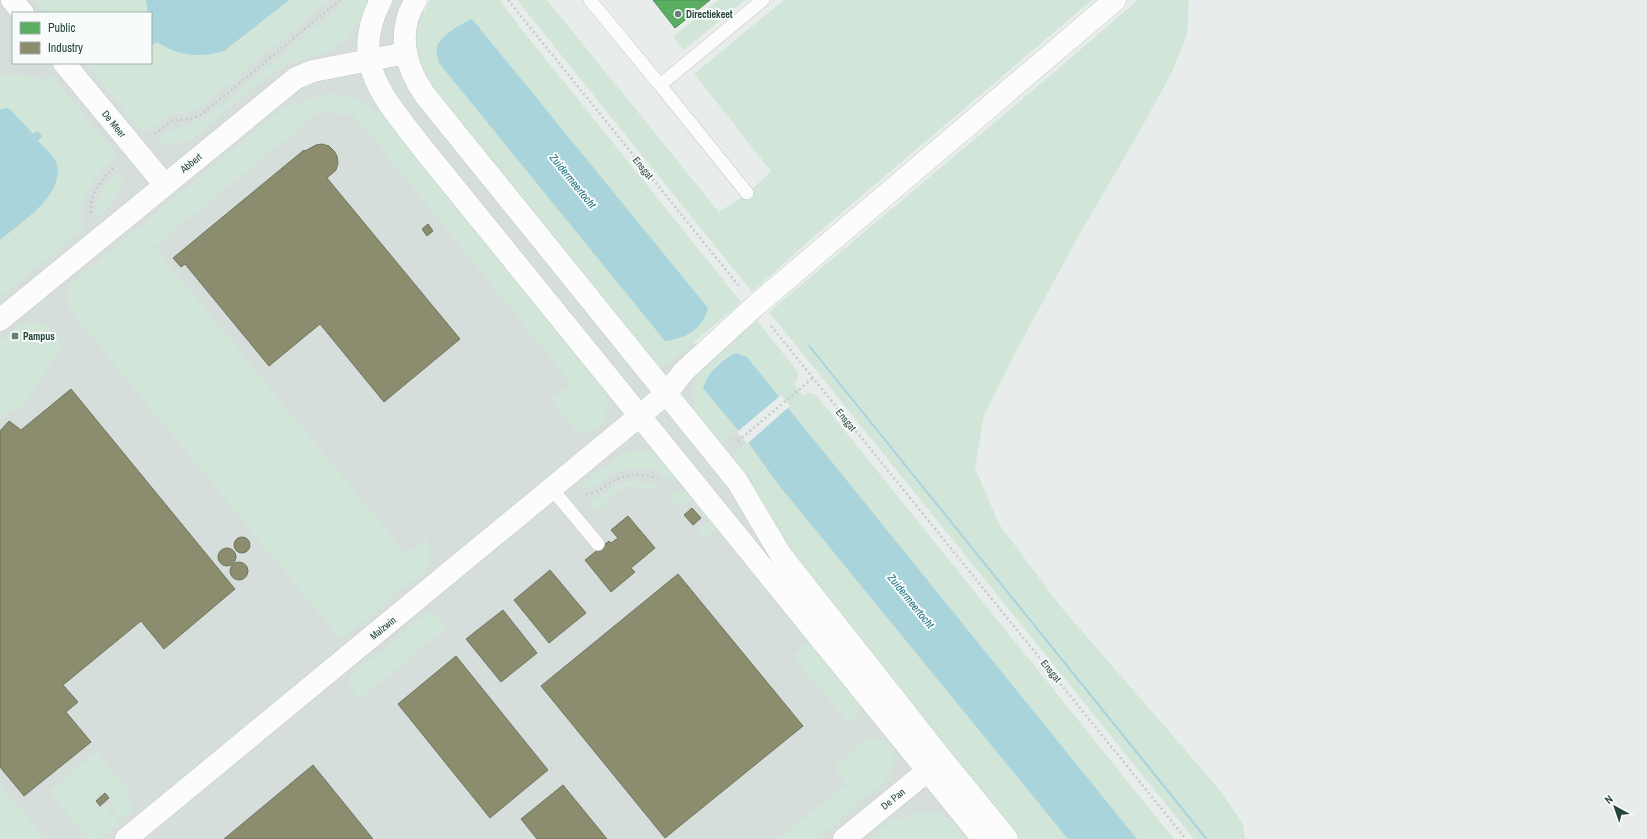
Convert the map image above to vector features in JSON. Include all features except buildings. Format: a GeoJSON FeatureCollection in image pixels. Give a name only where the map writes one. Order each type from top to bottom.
{"type":"FeatureCollection","features":[{"type":"Feature","properties":{"kind":"main road"},"geometry":{"type":"LineString","coordinates":[[12,0],[22,12]]}},
{"type":"Feature","properties":{"kind":"main road"},"geometry":{"type":"LineString","coordinates":[[381,0],[370,27],[368,40],[368,60],[374,77],[383,94],[424,150],[692,480],[935,765],[1007,839]]}},
{"type":"Feature","properties":{"kind":"main road"},"geometry":{"type":"LineString","coordinates":[[416,0],[409,16],[404,38],[406,54],[412,73],[425,95],[666,394],[726,452],[737,481],[780,555],[935,765],[983,839]]}},
{"type":"Feature","properties":{"kind":"main road","name":"Malzwin"},"geometry":{"type":"LineString","coordinates":[[126,839],[666,394],[684,371],[755,306],[1115,0]]}},
{"type":"Feature","properties":{"kind":"main road","name":"Abbert"},"geometry":{"type":"LineString","coordinates":[[0,320],[296,78],[313,71],[406,54]]}},
{"type":"Feature","properties":{"kind":"main road","name":"De Meer"},"geometry":{"type":"LineString","coordinates":[[65,64],[164,185]]}},
{"type":"Feature","properties":{"kind":"main road","name":"De Pan"},"geometry":{"type":"LineString","coordinates":[[844,839],[935,765]]}},
{"type":"Feature","properties":{"kind":"lane"},"geometry":{"type":"LineString","coordinates":[[590,0],[747,193]]}},
{"type":"Feature","properties":{"kind":"lane"},"geometry":{"type":"LineString","coordinates":[[660,85],[763,0]]}},
{"type":"Feature","properties":{"kind":"lane"},"geometry":{"type":"LineString","coordinates":[[556,485],[598,544]]}},
{"type":"Feature","properties":{"kind":"path"},"geometry":{"type":"LineString","coordinates":[[150,137],[172,121],[194,118],[202,114],[340,0]]}},
{"type":"Feature","properties":{"kind":"path","name":"Ensgat"},"geometry":{"type":"LineString","coordinates":[[508,0],[1186,839]]}},
{"type":"Feature","properties":{"kind":"path"},"geometry":{"type":"LineString","coordinates":[[91,217],[91,205],[94,192],[102,179],[118,164]]}},
{"type":"Feature","properties":{"kind":"path"},"geometry":{"type":"LineString","coordinates":[[726,452],[813,378]]}},
{"type":"Feature","properties":{"kind":"path"},"geometry":{"type":"LineString","coordinates":[[556,485],[578,493],[586,494],[593,493],[613,480],[629,475],[637,474],[654,477],[671,486],[683,486],[692,480]]}},
{"type":"Feature","properties":{"kind":"shaded area"},"geometry":{"type":"Polygon","coordinates":[[[0,0],[414,0],[830,508],[1109,839],[0,839],[0,0]]]}},
{"type":"Feature","properties":{"kind":"green space"},"geometry":{"type":"Polygon","coordinates":[[[34,0],[146,0],[148,12],[43,12],[34,0]]]}},
{"type":"Feature","properties":{"kind":"green space"},"geometry":{"type":"Polygon","coordinates":[[[289,0],[329,0],[205,104],[187,113],[168,116],[144,134],[86,64],[152,64],[152,45],[157,42],[165,47],[181,53],[206,55],[224,51],[289,0]]]}},
{"type":"Feature","properties":{"kind":"green space"},"geometry":{"type":"Polygon","coordinates":[[[348,0],[370,0],[357,24],[341,43],[325,52],[277,70],[242,97],[195,137],[176,143],[155,141],[168,133],[212,113],[348,0]]]}},
{"type":"Feature","properties":{"kind":"green space"},"geometry":{"type":"Polygon","coordinates":[[[430,0],[500,0],[519,26],[741,302],[672,361],[656,371],[437,101],[416,52],[417,37],[430,0]],[[462,23],[439,42],[686,336],[703,320],[462,23]]]}},
{"type":"Feature","properties":{"kind":"green space"},"geometry":{"type":"Polygon","coordinates":[[[517,0],[547,0],[719,212],[747,194],[771,171],[694,74],[784,0],[1092,0],[819,232],[752,292],[517,0]]]}},
{"type":"Feature","properties":{"kind":"green space"},"geometry":{"type":"Polygon","coordinates":[[[718,0],[745,0],[684,50],[673,37],[718,0]]]}},
{"type":"Feature","properties":{"kind":"green space"},"geometry":{"type":"Polygon","coordinates":[[[1138,0],[1189,0],[1187,34],[1172,72],[1137,136],[1079,235],[1020,344],[984,416],[975,468],[999,524],[1061,607],[1219,789],[1243,824],[1245,839],[1208,839],[809,344],[808,346],[1205,839],[1194,839],[769,312],[1138,0]]]}},
{"type":"Feature","properties":{"kind":"green space"},"geometry":{"type":"Polygon","coordinates":[[[2,74],[48,79],[52,75],[117,156],[94,179],[85,196],[82,217],[83,229],[0,297],[0,240],[30,216],[49,196],[55,185],[58,174],[55,159],[38,141],[42,136],[37,131],[33,134],[8,108],[0,110],[0,76],[2,74]]]}},
{"type":"Feature","properties":{"kind":"green space"},"geometry":{"type":"Polygon","coordinates":[[[332,94],[351,97],[362,102],[376,114],[381,110],[604,385],[607,398],[607,412],[598,428],[591,433],[585,434],[580,433],[573,427],[552,399],[571,383],[354,115],[319,112],[154,247],[406,554],[427,537],[431,551],[427,568],[341,640],[73,314],[68,304],[69,285],[289,103],[293,108],[311,98],[332,94]]]}},
{"type":"Feature","properties":{"kind":"green space"},"geometry":{"type":"Polygon","coordinates":[[[121,170],[121,185],[116,197],[97,217],[99,196],[102,190],[121,170]]]}},
{"type":"Feature","properties":{"kind":"green space"},"geometry":{"type":"Polygon","coordinates":[[[757,321],[798,372],[798,379],[794,384],[803,395],[810,393],[816,395],[1174,839],[1137,839],[747,357],[726,358],[710,373],[703,388],[738,430],[718,448],[692,413],[694,405],[695,382],[698,375],[712,358],[757,321]]]}},
{"type":"Feature","properties":{"kind":"green space"},"geometry":{"type":"Polygon","coordinates":[[[23,323],[46,325],[62,345],[40,381],[16,414],[10,409],[0,420],[0,342],[23,323]]]}},
{"type":"Feature","properties":{"kind":"green space"},"geometry":{"type":"Polygon","coordinates":[[[748,442],[778,484],[1068,839],[1018,839],[795,564],[727,460],[748,442]]]}},
{"type":"Feature","properties":{"kind":"green space"},"geometry":{"type":"Polygon","coordinates":[[[638,451],[652,454],[663,460],[680,481],[674,480],[660,472],[653,470],[634,468],[620,471],[598,484],[581,487],[616,457],[638,451]]]}},
{"type":"Feature","properties":{"kind":"green space"},"geometry":{"type":"Polygon","coordinates":[[[638,481],[657,485],[659,489],[625,487],[596,511],[587,500],[596,498],[620,484],[638,481]]]}},
{"type":"Feature","properties":{"kind":"green space"},"geometry":{"type":"Polygon","coordinates":[[[690,491],[719,526],[704,539],[698,531],[709,522],[691,500],[679,509],[666,493],[675,494],[690,491]]]}},
{"type":"Feature","properties":{"kind":"green space"},"geometry":{"type":"Polygon","coordinates":[[[431,610],[446,628],[360,699],[348,684],[349,678],[431,610]]]}},
{"type":"Feature","properties":{"kind":"green space"},"geometry":{"type":"Polygon","coordinates":[[[811,640],[861,705],[859,712],[850,720],[846,720],[793,656],[811,640]]]}},
{"type":"Feature","properties":{"kind":"green space"},"geometry":{"type":"Polygon","coordinates":[[[868,738],[890,740],[893,750],[893,760],[891,770],[886,780],[816,839],[778,839],[847,784],[834,767],[868,738]]]}},
{"type":"Feature","properties":{"kind":"green space"},"geometry":{"type":"Polygon","coordinates":[[[97,752],[130,792],[127,795],[132,801],[129,804],[134,810],[122,820],[109,804],[114,800],[105,790],[93,801],[101,810],[105,806],[119,823],[99,839],[89,839],[49,791],[97,752]]]}},
{"type":"Feature","properties":{"kind":"green space"},"geometry":{"type":"Polygon","coordinates":[[[0,784],[45,839],[0,839],[0,784]]]}},
{"type":"Feature","properties":{"kind":"green space"},"geometry":{"type":"Polygon","coordinates":[[[926,812],[939,814],[949,820],[966,839],[869,839],[896,817],[900,822],[912,815],[926,812]]]}},
{"type":"Feature","properties":{"kind":"water"},"geometry":{"type":"Polygon","coordinates":[[[146,0],[289,0],[224,51],[206,55],[181,53],[165,47],[157,42],[152,45],[152,12],[148,12],[146,0]]]}},
{"type":"Feature","properties":{"kind":"water","name":"Zuidermeertocht"},"geometry":{"type":"Polygon","coordinates":[[[472,19],[708,308],[702,322],[692,332],[679,338],[665,341],[439,63],[436,49],[442,39],[452,30],[472,19]]]}},
{"type":"Feature","properties":{"kind":"water"},"geometry":{"type":"Polygon","coordinates":[[[6,108],[10,109],[33,134],[37,131],[42,136],[38,141],[55,159],[58,174],[55,185],[40,207],[0,240],[0,110],[6,108]]]}},
{"type":"Feature","properties":{"kind":"water"},"geometry":{"type":"Polygon","coordinates":[[[809,344],[1208,839],[1205,839],[808,346],[809,344]]]}},
{"type":"Feature","properties":{"kind":"water","name":"Zuidermeertocht"},"geometry":{"type":"Polygon","coordinates":[[[736,353],[747,357],[1137,839],[1068,839],[778,484],[748,442],[703,388],[708,376],[716,367],[725,359],[736,353]]]}},
{"type":"Feature","properties":{"kind":"pier"},"geometry":{"type":"Polygon","coordinates":[[[781,395],[790,406],[747,444],[737,432],[781,395]]]}},
{"type":"Feature","properties":{"kind":"place","name":"Directiekeet"},"geometry":{"type":"Point","coordinates":[678,14]}},
{"type":"Feature","properties":{"kind":"place","name":"Pampus"},"geometry":{"type":"Point","coordinates":[15,336]}}]}
